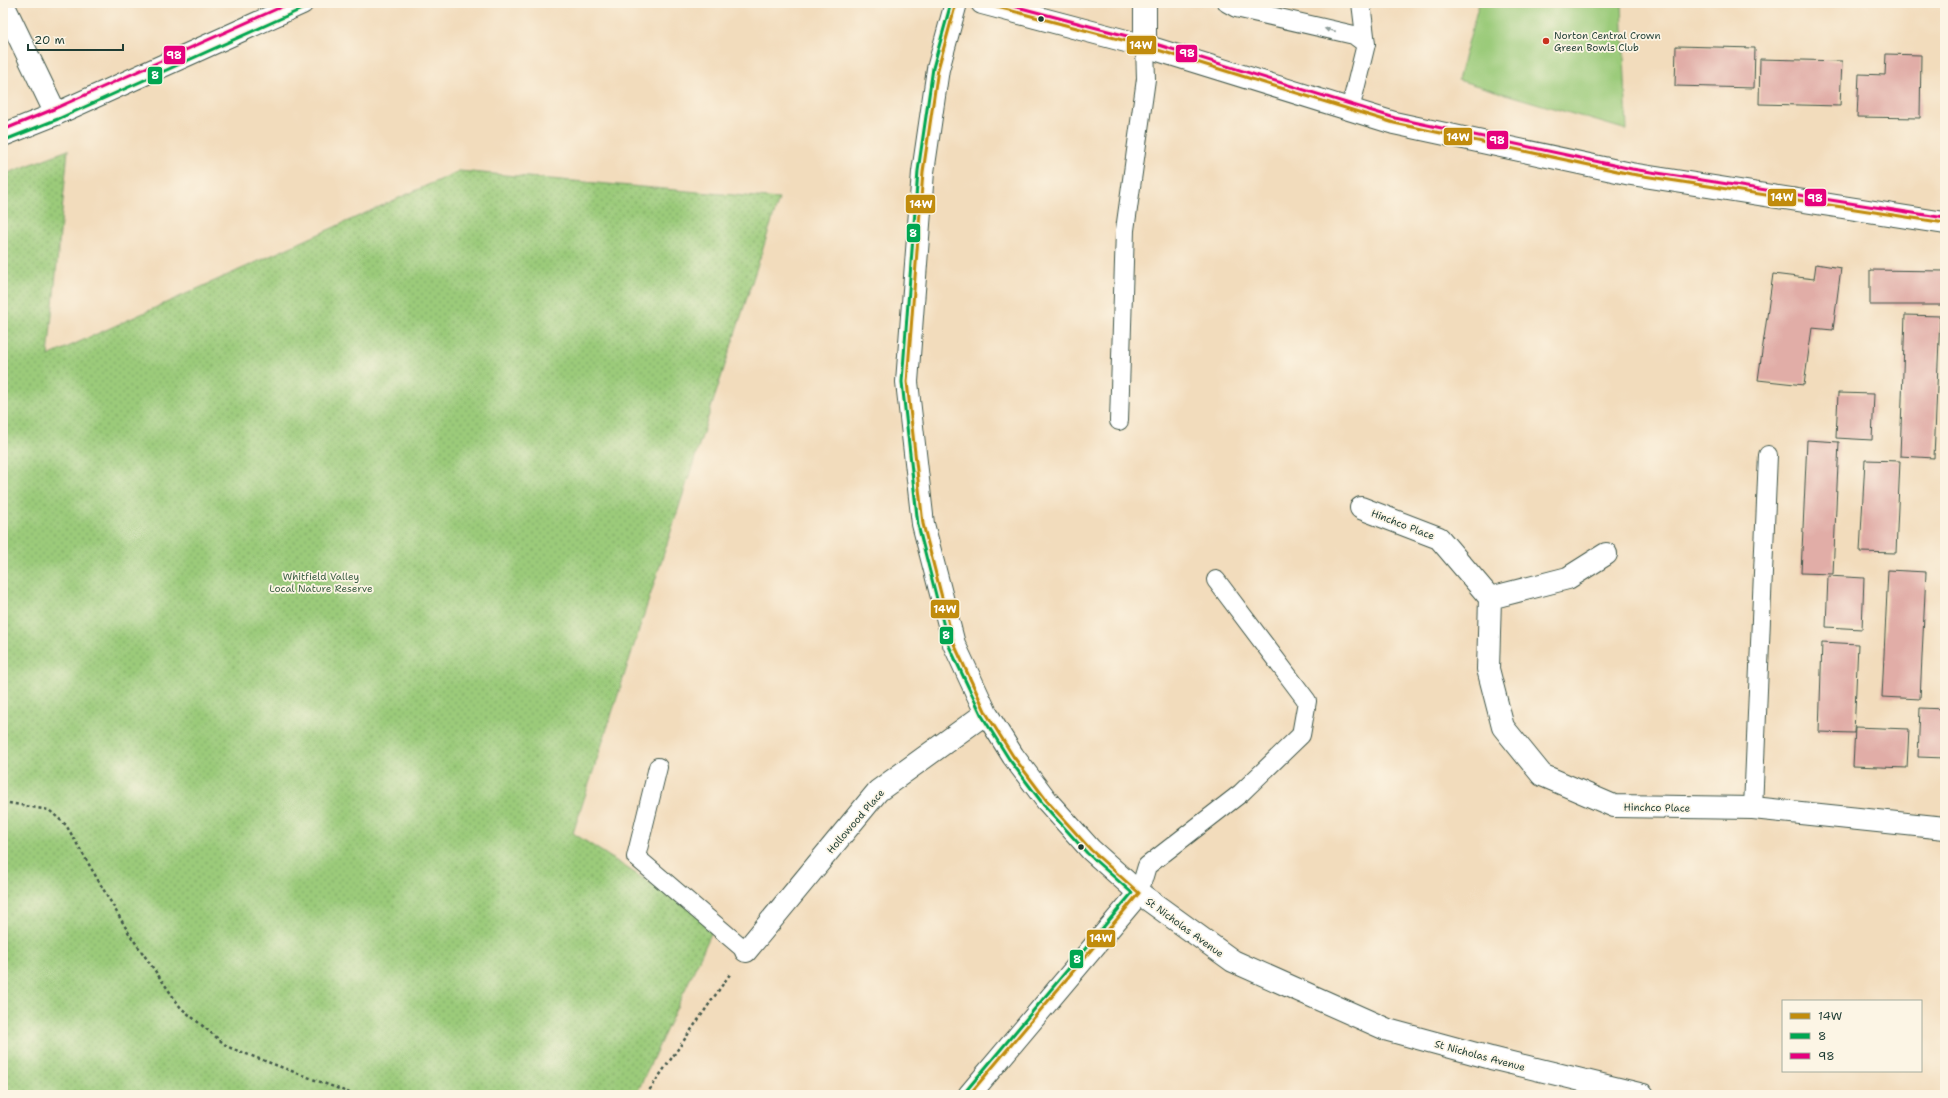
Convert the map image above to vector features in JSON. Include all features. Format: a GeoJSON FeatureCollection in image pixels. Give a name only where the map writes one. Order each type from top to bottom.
{"type":"FeatureCollection","features":[{"type":"Feature","properties":{"kind":"street"},"geometry":{"type":"LineString","coordinates":[[3,135],[56,114],[302,3]]}},
{"type":"Feature","properties":{"kind":"street","name":"St Nicholas Avenue"},"geometry":{"type":"LineString","coordinates":[[956,3],[938,70],[923,172],[907,382],[923,524],[954,644],[986,713],[1013,756],[1047,801],[1091,850],[1139,893],[1233,962],[1388,1030],[1491,1058],[1643,1095]]}},
{"type":"Feature","properties":{"kind":"street"},"geometry":{"type":"LineString","coordinates":[[982,3],[1144,46],[1394,123],[1631,174],[1945,224]]}},
{"type":"Feature","properties":{"kind":"street"},"geometry":{"type":"LineString","coordinates":[[1144,46],[1145,3]]}},
{"type":"Feature","properties":{"kind":"street"},"geometry":{"type":"LineString","coordinates":[[3,4],[56,114]]}},
{"type":"Feature","properties":{"kind":"street","name":"Hinchco Place"},"geometry":{"type":"LineString","coordinates":[[1361,508],[1439,538],[1490,598],[1488,669],[1503,727],[1542,775],[1614,806],[1753,808],[1945,828]]}},
{"type":"Feature","properties":{"kind":"street"},"geometry":{"type":"LineString","coordinates":[[1490,598],[1568,578],[1606,554]]}},
{"type":"Feature","properties":{"kind":"street","name":"Hollowood Place"},"geometry":{"type":"LineString","coordinates":[[746,951],[878,792],[986,713]]}},
{"type":"Feature","properties":{"kind":"street"},"geometry":{"type":"LineString","coordinates":[[969,1095],[1139,893]]}},
{"type":"Feature","properties":{"kind":"lane"},"geometry":{"type":"LineString","coordinates":[[1227,3],[1236,8],[1354,35],[1366,44]]}},
{"type":"Feature","properties":{"kind":"lane"},"geometry":{"type":"LineString","coordinates":[[1350,110],[1366,44],[1361,3]]}},
{"type":"Feature","properties":{"kind":"lane"},"geometry":{"type":"LineString","coordinates":[[1118,421],[1125,230],[1146,79],[1144,46]]}},
{"type":"Feature","properties":{"kind":"lane"},"geometry":{"type":"LineString","coordinates":[[1753,808],[1768,455]]}},
{"type":"Feature","properties":{"kind":"lane"},"geometry":{"type":"LineString","coordinates":[[1139,893],[1147,866],[1241,793],[1301,735],[1307,701],[1216,580]]}},
{"type":"Feature","properties":{"kind":"lane"},"geometry":{"type":"LineString","coordinates":[[658,767],[636,857],[746,951]]}},
{"type":"Feature","properties":{"kind":"path"},"geometry":{"type":"LineString","coordinates":[[3,802],[49,810],[66,825],[130,935],[180,1008],[228,1047],[355,1095]]}},
{"type":"Feature","properties":{"kind":"path"},"geometry":{"type":"LineString","coordinates":[[646,1095],[746,951]]}},
{"type":"Feature","properties":{"kind":"green space","name":"Norton Central Crown Green Bowls Club"},"geometry":{"type":"Polygon","coordinates":[[[1479,3],[1622,3],[1627,130],[1458,80],[1479,3]]]}},
{"type":"Feature","properties":{"kind":"green space","name":"Whitfield Valley Local Nature Reserve"},"geometry":{"type":"Polygon","coordinates":[[[68,150],[48,356],[459,171],[779,199],[573,833],[715,925],[636,1095],[3,1095],[3,175],[68,150]]]}},
{"type":"Feature","properties":{"kind":"building"},"geometry":{"type":"Polygon","coordinates":[[[1676,46],[1755,48],[1754,88],[1675,86],[1676,46]]]}},
{"type":"Feature","properties":{"kind":"building"},"geometry":{"type":"Polygon","coordinates":[[[1886,54],[1921,55],[1920,118],[1857,117],[1859,74],[1885,75],[1886,54]]]}},
{"type":"Feature","properties":{"kind":"building"},"geometry":{"type":"Polygon","coordinates":[[[1760,59],[1842,61],[1840,106],[1759,104],[1760,59]]]}},
{"type":"Feature","properties":{"kind":"building"},"geometry":{"type":"Polygon","coordinates":[[[1816,264],[1841,268],[1833,330],[1812,328],[1804,385],[1758,380],[1773,274],[1814,279],[1816,264]]]}},
{"type":"Feature","properties":{"kind":"building"},"geometry":{"type":"Polygon","coordinates":[[[1870,270],[1945,271],[1945,305],[1870,305],[1870,270]]]}},
{"type":"Feature","properties":{"kind":"building"},"geometry":{"type":"Polygon","coordinates":[[[1905,315],[1940,316],[1934,458],[1900,456],[1905,315]]]}},
{"type":"Feature","properties":{"kind":"building"},"geometry":{"type":"Polygon","coordinates":[[[1838,393],[1874,394],[1872,440],[1836,438],[1838,393]]]}},
{"type":"Feature","properties":{"kind":"building"},"geometry":{"type":"Polygon","coordinates":[[[1807,440],[1839,442],[1833,574],[1801,573],[1807,440]]]}},
{"type":"Feature","properties":{"kind":"building"},"geometry":{"type":"Polygon","coordinates":[[[1865,460],[1900,461],[1896,553],[1860,552],[1865,460]]]}},
{"type":"Feature","properties":{"kind":"building"},"geometry":{"type":"Polygon","coordinates":[[[1888,570],[1926,572],[1920,699],[1882,697],[1888,570]]]}},
{"type":"Feature","properties":{"kind":"building"},"geometry":{"type":"Polygon","coordinates":[[[1828,576],[1864,578],[1862,629],[1826,627],[1828,576]]]}},
{"type":"Feature","properties":{"kind":"building"},"geometry":{"type":"Polygon","coordinates":[[[1822,642],[1858,644],[1854,733],[1819,732],[1822,642]]]}},
{"type":"Feature","properties":{"kind":"building"},"geometry":{"type":"Polygon","coordinates":[[[1920,708],[1945,709],[1945,758],[1918,757],[1920,708]]]}},
{"type":"Feature","properties":{"kind":"building"},"geometry":{"type":"Polygon","coordinates":[[[1855,727],[1909,729],[1907,768],[1853,766],[1855,727]]]}},
{"type":"Feature","properties":{"kind":"transit line","name":"98"},"geometry":{"type":"LineString","coordinates":[[3,130],[54,109],[290,3]]}},
{"type":"Feature","properties":{"kind":"transit line","name":"8"},"geometry":{"type":"LineString","coordinates":[[951,3],[933,68],[918,171],[902,382],[918,525],[949,646],[982,716],[1009,759],[1043,804],[1087,853],[1132,893],[965,1092]]}},
{"type":"Feature","properties":{"kind":"transit line","name":"14W"},"geometry":{"type":"LineString","coordinates":[[956,3],[938,69],[923,172],[907,382],[923,524],[954,644],[986,713],[1013,756],[1047,801],[1091,850],[1139,893],[969,1095]]}},
{"type":"Feature","properties":{"kind":"transit line","name":"14W"},"geometry":{"type":"LineString","coordinates":[[982,3],[1145,46],[1394,123],[1631,174],[1945,223]]}},
{"type":"Feature","properties":{"kind":"transit line","name":"98"},"geometry":{"type":"LineString","coordinates":[[1002,3],[1146,41],[1395,118],[1632,169],[1945,218]]}},
{"type":"Feature","properties":{"kind":"transit line","name":"8"},"geometry":{"type":"LineString","coordinates":[[5,140],[58,119],[304,8]]}},
{"type":"Feature","properties":{"kind":"place","name":"Norton Central Crown Green Bowls Club"},"geometry":{"type":"Point","coordinates":[1546,41]}}]}
